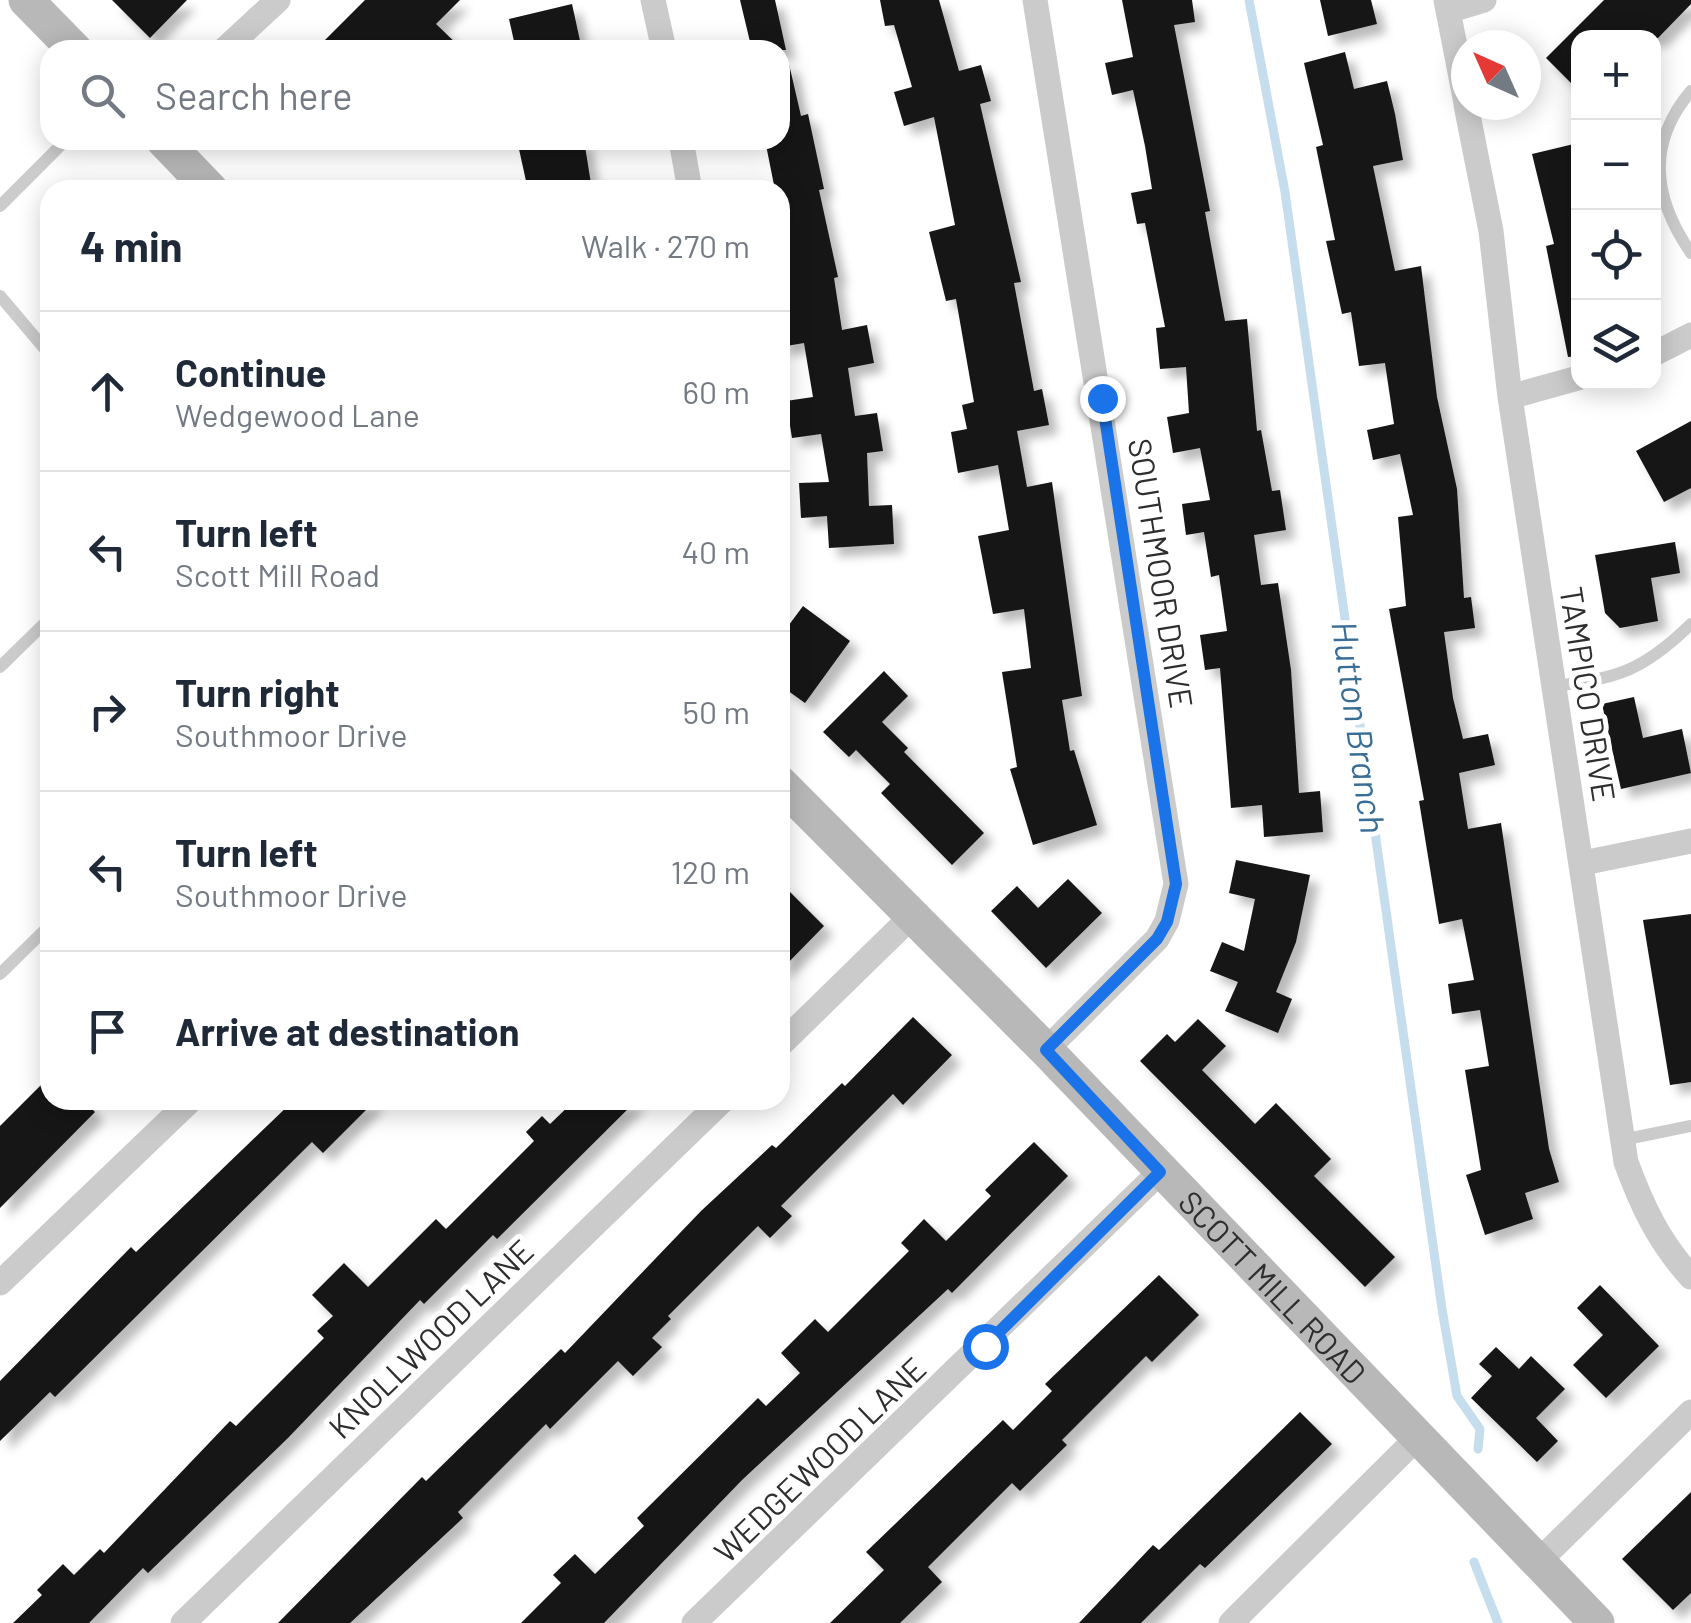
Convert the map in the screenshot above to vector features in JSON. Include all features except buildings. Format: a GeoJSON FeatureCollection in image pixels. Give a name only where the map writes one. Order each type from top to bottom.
{"type":"FeatureCollection","features":[{"type":"Feature","properties":{"kind":"street"},"geometry":{"type":"LineString","coordinates":[[26,0],[65,40]]}},
{"type":"Feature","properties":{"kind":"street"},"geometry":{"type":"LineString","coordinates":[[235,40],[278,0]]}},
{"type":"Feature","properties":{"kind":"street"},"geometry":{"type":"LineString","coordinates":[[652,0],[662,40]]}},
{"type":"Feature","properties":{"kind":"street","name":"SOUTHMOOR DRIVE"},"geometry":{"type":"LineString","coordinates":[[1035,0],[1102,398],[1176,884],[1167,922],[1157,939],[1046,1050]]}},
{"type":"Feature","properties":{"kind":"street"},"geometry":{"type":"LineString","coordinates":[[1447,6],[1484,0]]}},
{"type":"Feature","properties":{"kind":"street","name":"TAMPICO DRIVE"},"geometry":{"type":"LineString","coordinates":[[1469,120],[1491,231],[1510,397],[1622,1140],[1642,1207],[1665,1248],[1691,1276]]}},
{"type":"Feature","properties":{"kind":"street"},"geometry":{"type":"LineString","coordinates":[[173,150],[201,180]]}},
{"type":"Feature","properties":{"kind":"street"},"geometry":{"type":"LineString","coordinates":[[683,150],[688,180]]}},
{"type":"Feature","properties":{"kind":"street"},"geometry":{"type":"LineString","coordinates":[[1661,350],[1691,335]]}},
{"type":"Feature","properties":{"kind":"street"},"geometry":{"type":"LineString","coordinates":[[1510,397],[1571,380]]}},
{"type":"Feature","properties":{"kind":"street","name":"SCOTT MILL ROAD"},"geometry":{"type":"LineString","coordinates":[[790,792],[910,918],[1046,1050],[1597,1623]]}},
{"type":"Feature","properties":{"kind":"street"},"geometry":{"type":"LineString","coordinates":[[1583,863],[1691,840]]}},
{"type":"Feature","properties":{"kind":"street"},"geometry":{"type":"LineString","coordinates":[[790,1034],[910,918]]}},
{"type":"Feature","properties":{"kind":"street"},"geometry":{"type":"LineString","coordinates":[[0,1283],[180,1110]]}},
{"type":"Feature","properties":{"kind":"street","name":"KNOLLWOOD LANE"},"geometry":{"type":"LineString","coordinates":[[183,1623],[713,1110]]}},
{"type":"Feature","properties":{"kind":"street","name":"WEDGEWOOD LANE"},"geometry":{"type":"LineString","coordinates":[[694,1623],[1160,1172]]}},
{"type":"Feature","properties":{"kind":"street"},"geometry":{"type":"LineString","coordinates":[[1538,1562],[1691,1412]]}},
{"type":"Feature","properties":{"kind":"street"},"geometry":{"type":"LineString","coordinates":[[1231,1623],[1418,1437]]}},
{"type":"Feature","properties":{"kind":"lane"},"geometry":{"type":"LineString","coordinates":[[1691,91],[1669,117],[1662,138],[1661,188],[1668,219],[1691,253]]}},
{"type":"Feature","properties":{"kind":"lane"},"geometry":{"type":"LineString","coordinates":[[0,206],[56,150]]}},
{"type":"Feature","properties":{"kind":"lane"},"geometry":{"type":"LineString","coordinates":[[0,296],[40,342]]}},
{"type":"Feature","properties":{"kind":"lane"},"geometry":{"type":"LineString","coordinates":[[1555,686],[1614,679],[1663,651],[1691,624]]}},
{"type":"Feature","properties":{"kind":"lane"},"geometry":{"type":"LineString","coordinates":[[0,667],[40,628]]}},
{"type":"Feature","properties":{"kind":"lane"},"geometry":{"type":"LineString","coordinates":[[0,974],[40,935]]}},
{"type":"Feature","properties":{"kind":"lane"},"geometry":{"type":"LineString","coordinates":[[1622,1140],[1691,1126]]}},
{"type":"Feature","properties":{"kind":"waterway","name":"Hutton Branch"},"geometry":{"type":"LineString","coordinates":[[1249,0],[1285,192],[1442,1309],[1457,1396],[1480,1429],[1478,1449]]}},
{"type":"Feature","properties":{"kind":"waterway","name":"Hutton Branch"},"geometry":{"type":"LineString","coordinates":[[1474,1562],[1498,1623]]}},
{"type":"Feature","properties":{"kind":"route"},"geometry":{"type":"LineString","coordinates":[[985,1346],[1160,1172],[1046,1050],[1157,939],[1167,922],[1176,884],[1102,398]]}}]}
